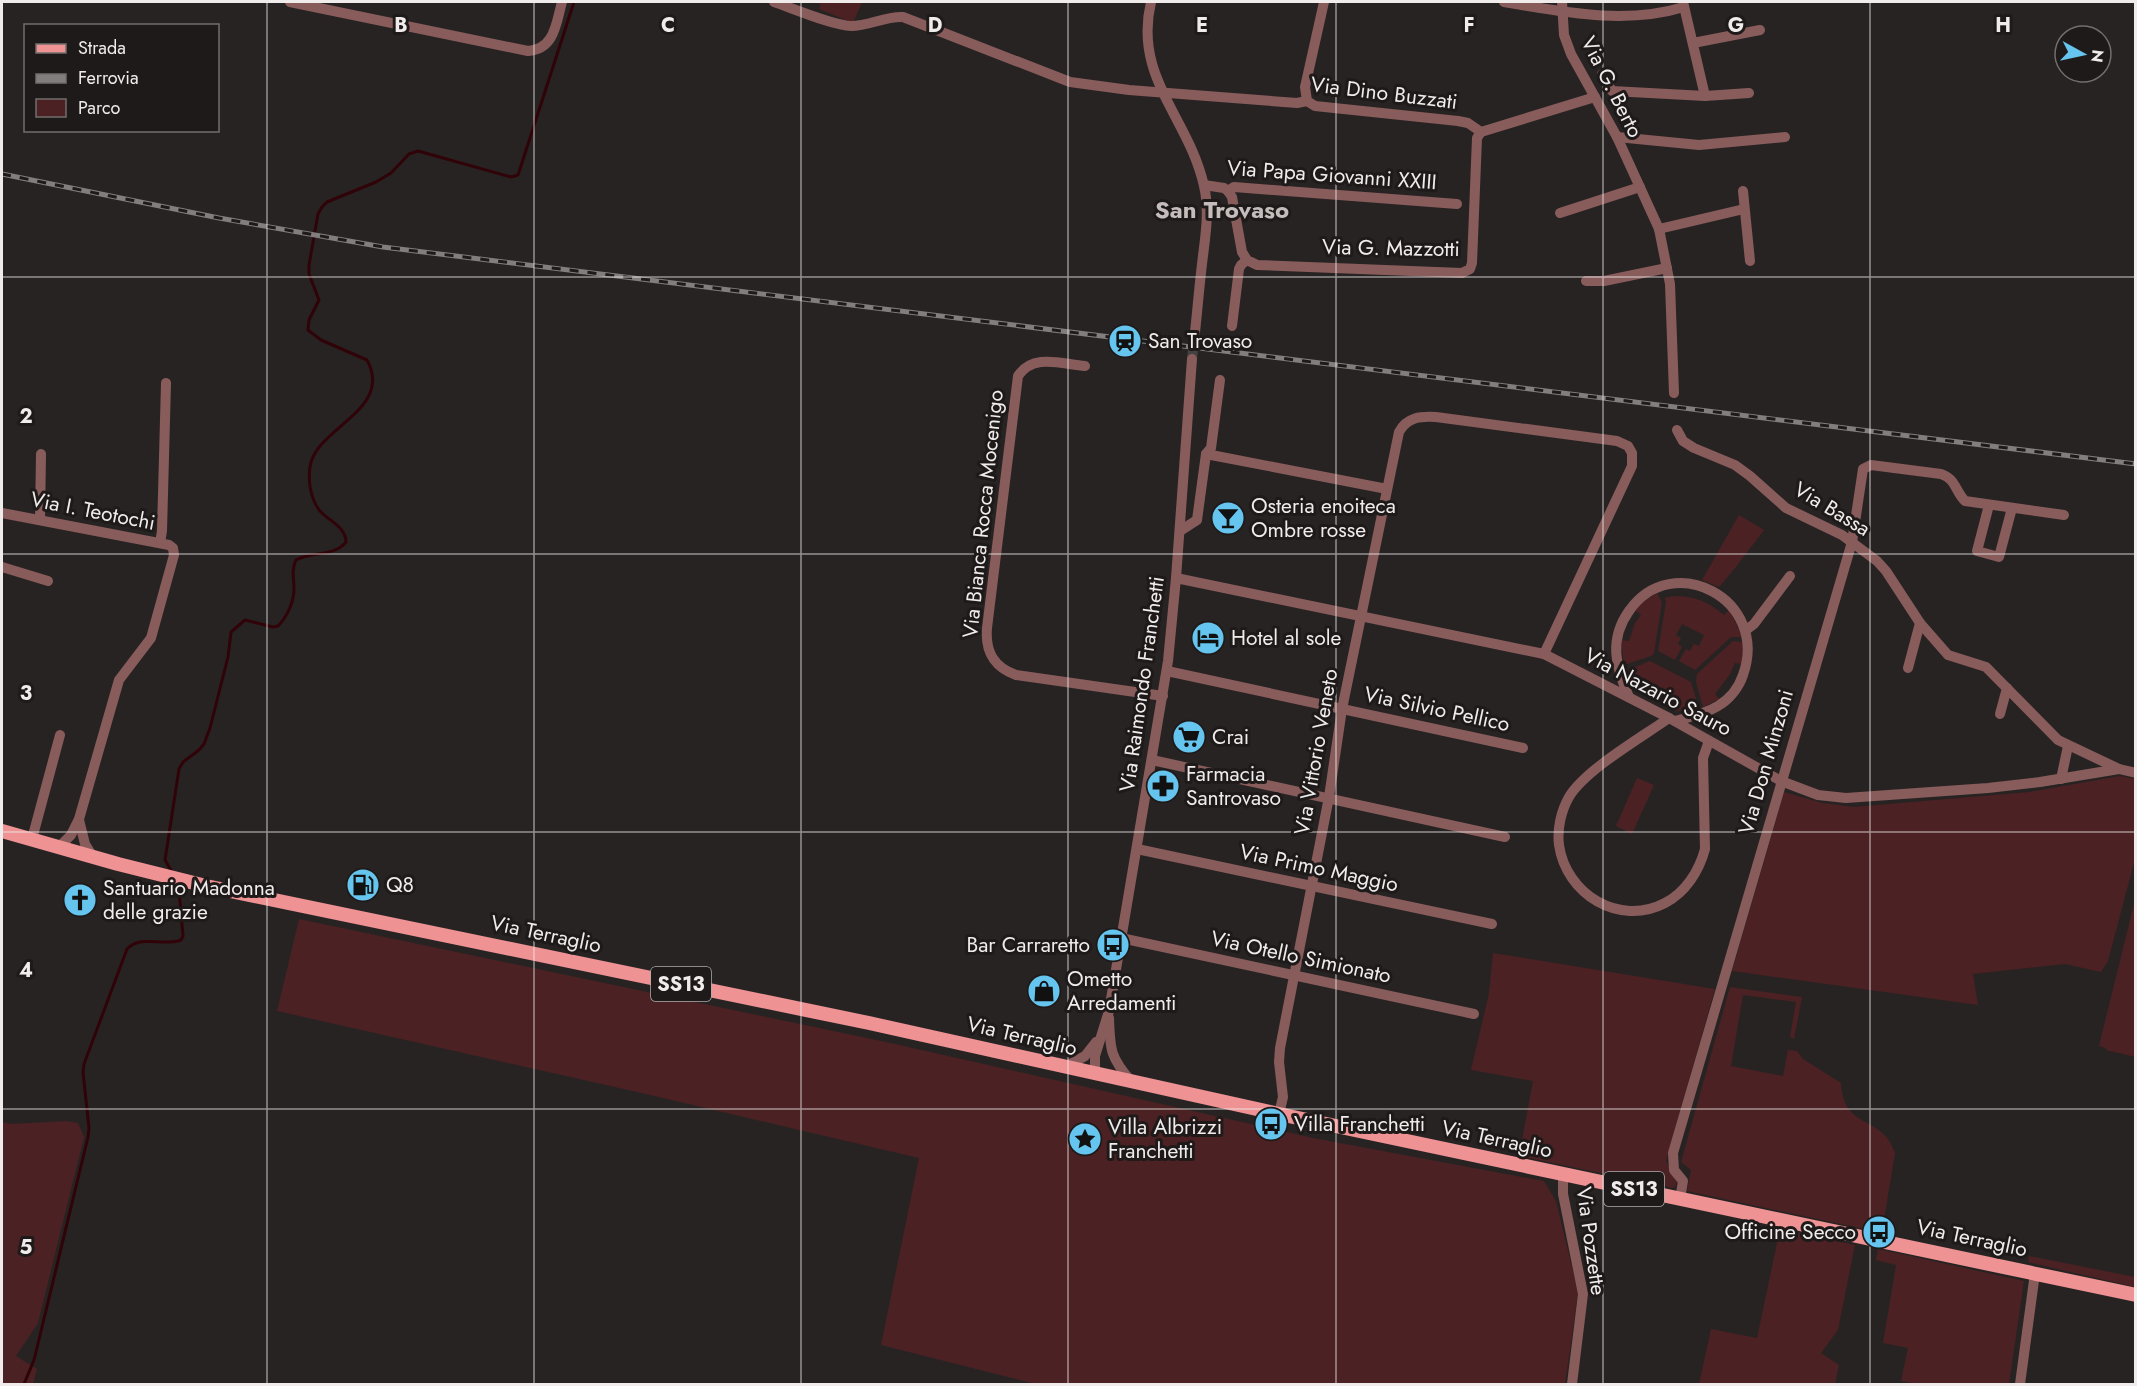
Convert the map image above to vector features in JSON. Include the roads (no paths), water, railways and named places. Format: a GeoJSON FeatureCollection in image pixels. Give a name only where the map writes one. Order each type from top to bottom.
{"type":"FeatureCollection","features":[{"type":"Feature","properties":{"kind":"main road","name":"Via Terraglio"},"geometry":{"type":"LineString","coordinates":[[2,831],[206,886],[846,1018],[1279,1114],[2136,1295]]}},
{"type":"Feature","properties":{"kind":"street"},"geometry":{"type":"LineString","coordinates":[[290,2],[528,51],[547,44],[562,2]]}},
{"type":"Feature","properties":{"kind":"street","name":"Via Dino Buzzati"},"geometry":{"type":"LineString","coordinates":[[774,2],[845,25],[903,17],[1070,82],[1129,90],[1296,103],[1306,101],[1315,106],[1458,121],[1468,123],[1481,132],[1595,97]]}},
{"type":"Feature","properties":{"kind":"street"},"geometry":{"type":"LineString","coordinates":[[1151,2],[1147,23],[1148,52],[1161,91],[1186,141],[1204,186],[1206,228],[1194,341]]}},
{"type":"Feature","properties":{"kind":"street"},"geometry":{"type":"LineString","coordinates":[[1306,101],[1305,87],[1324,2]]}},
{"type":"Feature","properties":{"kind":"street"},"geometry":{"type":"LineString","coordinates":[[1504,2],[1562,7],[1613,17],[1660,14],[1684,4],[1704,96]]}},
{"type":"Feature","properties":{"kind":"street","name":"Via G. Berto"},"geometry":{"type":"LineString","coordinates":[[1562,7],[1564,35],[1571,54],[1617,137],[1659,229],[1670,284],[1674,393]]}},
{"type":"Feature","properties":{"kind":"street"},"geometry":{"type":"LineString","coordinates":[[1693,43],[1760,30]]}},
{"type":"Feature","properties":{"kind":"street"},"geometry":{"type":"LineString","coordinates":[[1602,74],[1612,91],[1704,96],[1749,93]]}},
{"type":"Feature","properties":{"kind":"street","name":"Via G. Mazzotti"},"geometry":{"type":"LineString","coordinates":[[1247,260],[1257,265],[1462,273],[1470,269],[1477,138],[1481,132]]}},
{"type":"Feature","properties":{"kind":"street"},"geometry":{"type":"LineString","coordinates":[[1617,137],[1699,145],[1785,137]]}},
{"type":"Feature","properties":{"kind":"street","name":"Via Papa Giovanni XXIII"},"geometry":{"type":"LineString","coordinates":[[1204,186],[1224,188],[1227,191],[1234,187],[1457,204]]}},
{"type":"Feature","properties":{"kind":"street"},"geometry":{"type":"LineString","coordinates":[[1560,213],[1640,187]]}},
{"type":"Feature","properties":{"kind":"street"},"geometry":{"type":"LineString","coordinates":[[1227,191],[1232,197],[1242,252],[1247,260],[1239,269],[1232,326]]}},
{"type":"Feature","properties":{"kind":"street"},"geometry":{"type":"LineString","coordinates":[[1743,191],[1750,261]]}},
{"type":"Feature","properties":{"kind":"street"},"geometry":{"type":"LineString","coordinates":[[1659,229],[1744,209]]}},
{"type":"Feature","properties":{"kind":"street"},"geometry":{"type":"LineString","coordinates":[[1586,281],[1604,280],[1667,268]]}},
{"type":"Feature","properties":{"kind":"street","name":"Via Raimondo Franchetti"},"geometry":{"type":"LineString","coordinates":[[1095,1074],[1095,1056],[1109,1011],[1167,671],[1192,360]]}},
{"type":"Feature","properties":{"kind":"street","name":"Via Bianca Rocca Mocenigo"},"geometry":{"type":"LineString","coordinates":[[1085,366],[1038,361],[1023,368],[1018,376],[987,628],[988,651],[995,663],[1016,675],[1163,696]]}},
{"type":"Feature","properties":{"kind":"street"},"geometry":{"type":"LineString","coordinates":[[1180,531],[1197,520],[1206,454],[1211,448],[1220,380]]}},
{"type":"Feature","properties":{"kind":"street"},"geometry":{"type":"LineString","coordinates":[[160,543],[166,383]]}},
{"type":"Feature","properties":{"kind":"street","name":"Via Vittorio Veneto"},"geometry":{"type":"LineString","coordinates":[[1279,1114],[1283,1097],[1279,1056],[1310,885],[1329,797],[1342,709],[1399,432],[1408,421],[1422,416],[1436,417],[1584,436],[1617,441],[1628,446],[1632,453],[1632,466],[1544,654]]}},
{"type":"Feature","properties":{"kind":"street","name":"Via Bassa"},"geometry":{"type":"LineString","coordinates":[[1677,430],[1683,441],[1735,465],[1786,508],[1831,528],[1877,561],[1920,623],[1948,655],[1986,667],[2058,740],[2119,769],[2136,773]]}},
{"type":"Feature","properties":{"kind":"street"},"geometry":{"type":"LineString","coordinates":[[40,520],[41,454]]}},
{"type":"Feature","properties":{"kind":"street"},"geometry":{"type":"LineString","coordinates":[[1206,454],[1387,489]]}},
{"type":"Feature","properties":{"kind":"street","name":"Via Don Minzoni"},"geometry":{"type":"LineString","coordinates":[[1680,1199],[1683,1181],[1674,1170],[1673,1153],[1780,781],[1852,542],[1862,473],[1867,466],[1946,476],[1954,483],[1959,495],[1965,501],[2064,515]]}},
{"type":"Feature","properties":{"kind":"street"},"geometry":{"type":"LineString","coordinates":[[1989,505],[1977,551],[1999,557],[2012,508]]}},
{"type":"Feature","properties":{"kind":"street","name":"Via I. Teotochi"},"geometry":{"type":"LineString","coordinates":[[2,513],[169,545],[174,555],[152,638],[119,680],[79,819],[71,835],[59,847]]}},
{"type":"Feature","properties":{"kind":"street"},"geometry":{"type":"LineString","coordinates":[[2,567],[48,581]]}},
{"type":"Feature","properties":{"kind":"street"},"geometry":{"type":"LineString","coordinates":[[1746,630],[1754,624],[1790,576]]}},
{"type":"Feature","properties":{"kind":"street","name":"Via Nazario Sauro"},"geometry":{"type":"LineString","coordinates":[[1176,578],[1544,654],[1672,719],[1780,781],[1818,795],[1846,798],[1988,788],[2119,769]]}},
{"type":"Feature","properties":{"kind":"street"},"geometry":{"type":"LineString","coordinates":[[1629,697],[1619,670],[1615,650],[1617,634],[1632,607],[1647,594],[1671,584],[1695,585],[1717,592],[1733,607],[1742,619],[1746,630],[1748,655],[1742,679],[1730,697],[1718,706],[1672,719],[1601,766],[1578,785],[1565,804],[1559,833],[1563,862],[1578,887],[1600,904],[1630,910],[1658,906],[1674,897],[1693,877],[1705,849],[1703,758],[1709,741]]}},
{"type":"Feature","properties":{"kind":"street"},"geometry":{"type":"LineString","coordinates":[[1908,668],[1920,623]]}},
{"type":"Feature","properties":{"kind":"street","name":"Via Silvio Pellico"},"geometry":{"type":"LineString","coordinates":[[1167,671],[1523,748]]}},
{"type":"Feature","properties":{"kind":"street"},"geometry":{"type":"LineString","coordinates":[[2000,714],[2007,688]]}},
{"type":"Feature","properties":{"kind":"street"},"geometry":{"type":"LineString","coordinates":[[32,840],[60,735]]}},
{"type":"Feature","properties":{"kind":"street"},"geometry":{"type":"LineString","coordinates":[[2061,779],[2068,746]]}},
{"type":"Feature","properties":{"kind":"street"},"geometry":{"type":"LineString","coordinates":[[1152,760],[1505,837]]}},
{"type":"Feature","properties":{"kind":"street"},"geometry":{"type":"LineString","coordinates":[[79,819],[85,844],[93,857]]}},
{"type":"Feature","properties":{"kind":"street","name":"Via Primo Maggio"},"geometry":{"type":"LineString","coordinates":[[1137,849],[1492,924]]}},
{"type":"Feature","properties":{"kind":"street","name":"Via Otello Simionato"},"geometry":{"type":"LineString","coordinates":[[1121,939],[1473,1014]]}},
{"type":"Feature","properties":{"kind":"street","name":"Via Raimondo Franchetti"},"geometry":{"type":"LineString","coordinates":[[1109,1011],[1110,1046],[1113,1058],[1132,1082]]}},
{"type":"Feature","properties":{"kind":"street","name":"Via Raimondo Franchetti"},"geometry":{"type":"LineString","coordinates":[[1064,1067],[1085,1056],[1100,1037]]}},
{"type":"Feature","properties":{"kind":"street","name":"Via Raimondo Franchetti"},"geometry":{"type":"LineString","coordinates":[[1095,1074],[1107,1056],[1110,1046]]}},
{"type":"Feature","properties":{"kind":"street","name":"Via Pozzette"},"geometry":{"type":"LineString","coordinates":[[1563,1174],[1563,1194],[1583,1294],[1572,1384]]}},
{"type":"Feature","properties":{"kind":"street","name":"Via Terraglio"},"geometry":{"type":"LineString","coordinates":[[2020,1384],[2035,1273]]}},
{"type":"Feature","properties":{"kind":"waterway"},"geometry":{"type":"LineString","coordinates":[[172,872],[165,860],[179,769],[183,762],[204,744],[228,657],[231,632],[245,620],[273,627],[278,626],[287,614],[293,599],[293,571],[296,560],[335,550],[346,542],[340,528],[320,511],[314,500],[309,481],[310,468],[318,449],[364,404],[371,391],[373,377],[367,360],[321,340],[308,330],[309,320],[319,300],[309,274],[318,214],[327,202],[376,182],[391,173],[409,154],[418,151],[511,177],[518,175],[574,2]]}},
{"type":"Feature","properties":{"kind":"waterway"},"geometry":{"type":"LineString","coordinates":[[24,1384],[34,1360],[88,1137],[84,1064],[127,949],[139,942],[181,940],[183,936],[177,884]]}},
{"type":"Feature","properties":{"kind":"tunnel"},"geometry":{"type":"LineString","coordinates":[[1192,359],[1194,341]]}},
{"type":"Feature","properties":{"kind":"railway"},"geometry":{"type":"LineString","coordinates":[[2,174],[219,218],[383,247],[2136,464]]}},
{"type":"Feature","properties":{"kind":"place","name":"San Trovaso"},"geometry":{"type":"Point","coordinates":[1125,341]}},
{"type":"Feature","properties":{"kind":"place","name":"Osteria enoiteca Ombre rosse"},"geometry":{"type":"Point","coordinates":[1228,518]}},
{"type":"Feature","properties":{"kind":"place","name":"Hotel al sole"},"geometry":{"type":"Point","coordinates":[1208,638]}},
{"type":"Feature","properties":{"kind":"place","name":"Crai"},"geometry":{"type":"Point","coordinates":[1189,737]}},
{"type":"Feature","properties":{"kind":"place","name":"Farmacia Santrovaso"},"geometry":{"type":"Point","coordinates":[1163,786]}},
{"type":"Feature","properties":{"kind":"place","name":"Q8"},"geometry":{"type":"Point","coordinates":[363,885]}},
{"type":"Feature","properties":{"kind":"place","name":"Santuario Madonna delle grazie"},"geometry":{"type":"Point","coordinates":[80,900]}},
{"type":"Feature","properties":{"kind":"place","name":"Bar Carraretto"},"geometry":{"type":"Point","coordinates":[1113,945]}},
{"type":"Feature","properties":{"kind":"place","name":"Ometto Arredamenti"},"geometry":{"type":"Point","coordinates":[1044,991]}},
{"type":"Feature","properties":{"kind":"place","name":"Villa Franchetti"},"geometry":{"type":"Point","coordinates":[1271,1124]}},
{"type":"Feature","properties":{"kind":"place","name":"Villa Albrizzi Franchetti"},"geometry":{"type":"Point","coordinates":[1085,1139]}},
{"type":"Feature","properties":{"kind":"place","name":"Officine Secco"},"geometry":{"type":"Point","coordinates":[1879,1232]}},
{"type":"Feature","properties":{"kind":"district","name":"San Trovaso"},"geometry":{"type":"Point","coordinates":[1222,210]}}]}
